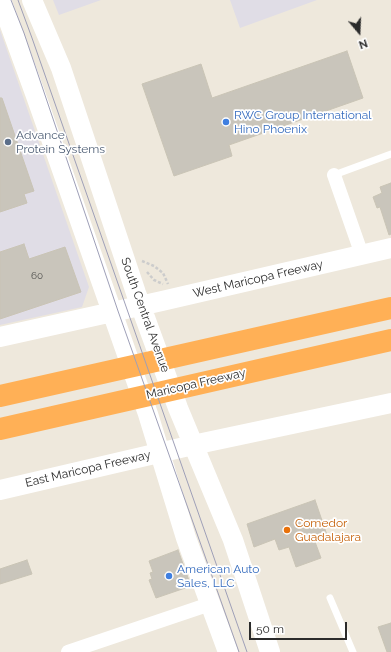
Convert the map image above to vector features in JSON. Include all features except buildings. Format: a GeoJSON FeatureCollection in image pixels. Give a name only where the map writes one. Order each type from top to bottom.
{"type":"FeatureCollection","features":[{"type":"Feature","properties":{"kind":"highway"},"geometry":{"type":"LineString","coordinates":[[0,396],[391,308]]}},
{"type":"Feature","properties":{"kind":"highway","name":"Maricopa Freeway"},"geometry":{"type":"LineString","coordinates":[[0,429],[391,340]]}},
{"type":"Feature","properties":{"kind":"main road","name":"South Central Avenue"},"geometry":{"type":"LineString","coordinates":[[1,0],[36,96],[126,309],[176,449],[186,538],[228,652]]}},
{"type":"Feature","properties":{"kind":"main road","name":"South Central Avenue"},"geometry":{"type":"LineString","coordinates":[[32,0],[61,68],[126,309],[176,449],[233,540],[270,652]]}},
{"type":"Feature","properties":{"kind":"main road","name":"West Maricopa Freeway"},"geometry":{"type":"LineString","coordinates":[[126,309],[391,248]]}},
{"type":"Feature","properties":{"kind":"main road"},"geometry":{"type":"LineString","coordinates":[[0,337],[126,309]]}},
{"type":"Feature","properties":{"kind":"main road"},"geometry":{"type":"LineString","coordinates":[[176,449],[391,403]]}},
{"type":"Feature","properties":{"kind":"main road","name":"East Maricopa Freeway"},"geometry":{"type":"LineString","coordinates":[[0,490],[176,449]]}},
{"type":"Feature","properties":{"kind":"street"},"geometry":{"type":"LineString","coordinates":[[334,175],[362,255]]}},
{"type":"Feature","properties":{"kind":"street"},"geometry":{"type":"LineString","coordinates":[[68,652],[210,604]]}},
{"type":"Feature","properties":{"kind":"lane"},"geometry":{"type":"LineString","coordinates":[[334,175],[391,154]]}},
{"type":"Feature","properties":{"kind":"lane"},"geometry":{"type":"LineString","coordinates":[[330,598],[352,652]]}},
{"type":"Feature","properties":{"kind":"path"},"geometry":{"type":"LineString","coordinates":[[141,260],[154,266],[163,273],[170,288]]}},
{"type":"Feature","properties":{"kind":"shaded area"},"geometry":{"type":"Polygon","coordinates":[[[53,0],[101,0],[59,15],[53,0]]]}},
{"type":"Feature","properties":{"kind":"shaded area"},"geometry":{"type":"Polygon","coordinates":[[[230,0],[317,0],[240,28],[230,0]]]}},
{"type":"Feature","properties":{"kind":"shaded area"},"geometry":{"type":"Polygon","coordinates":[[[0,30],[89,287],[82,307],[0,325],[0,30]]]}},
{"type":"Feature","properties":{"kind":"tram line"},"geometry":{"type":"LineString","coordinates":[[11,0],[24,33],[118,311],[239,652]]}},
{"type":"Feature","properties":{"kind":"tram line"},"geometry":{"type":"LineString","coordinates":[[18,0],[247,652]]}},
{"type":"Feature","properties":{"kind":"place","name":"RWC Group International Hino Phoenix"},"geometry":{"type":"Point","coordinates":[226,122]}},
{"type":"Feature","properties":{"kind":"place","name":"Advance Protein Systems"},"geometry":{"type":"Point","coordinates":[8,142]}},
{"type":"Feature","properties":{"kind":"place","name":"Comedor Guadalajara"},"geometry":{"type":"Point","coordinates":[287,530]}},
{"type":"Feature","properties":{"kind":"place","name":"American Auto Sales, LLC"},"geometry":{"type":"Point","coordinates":[169,576]}}]}
